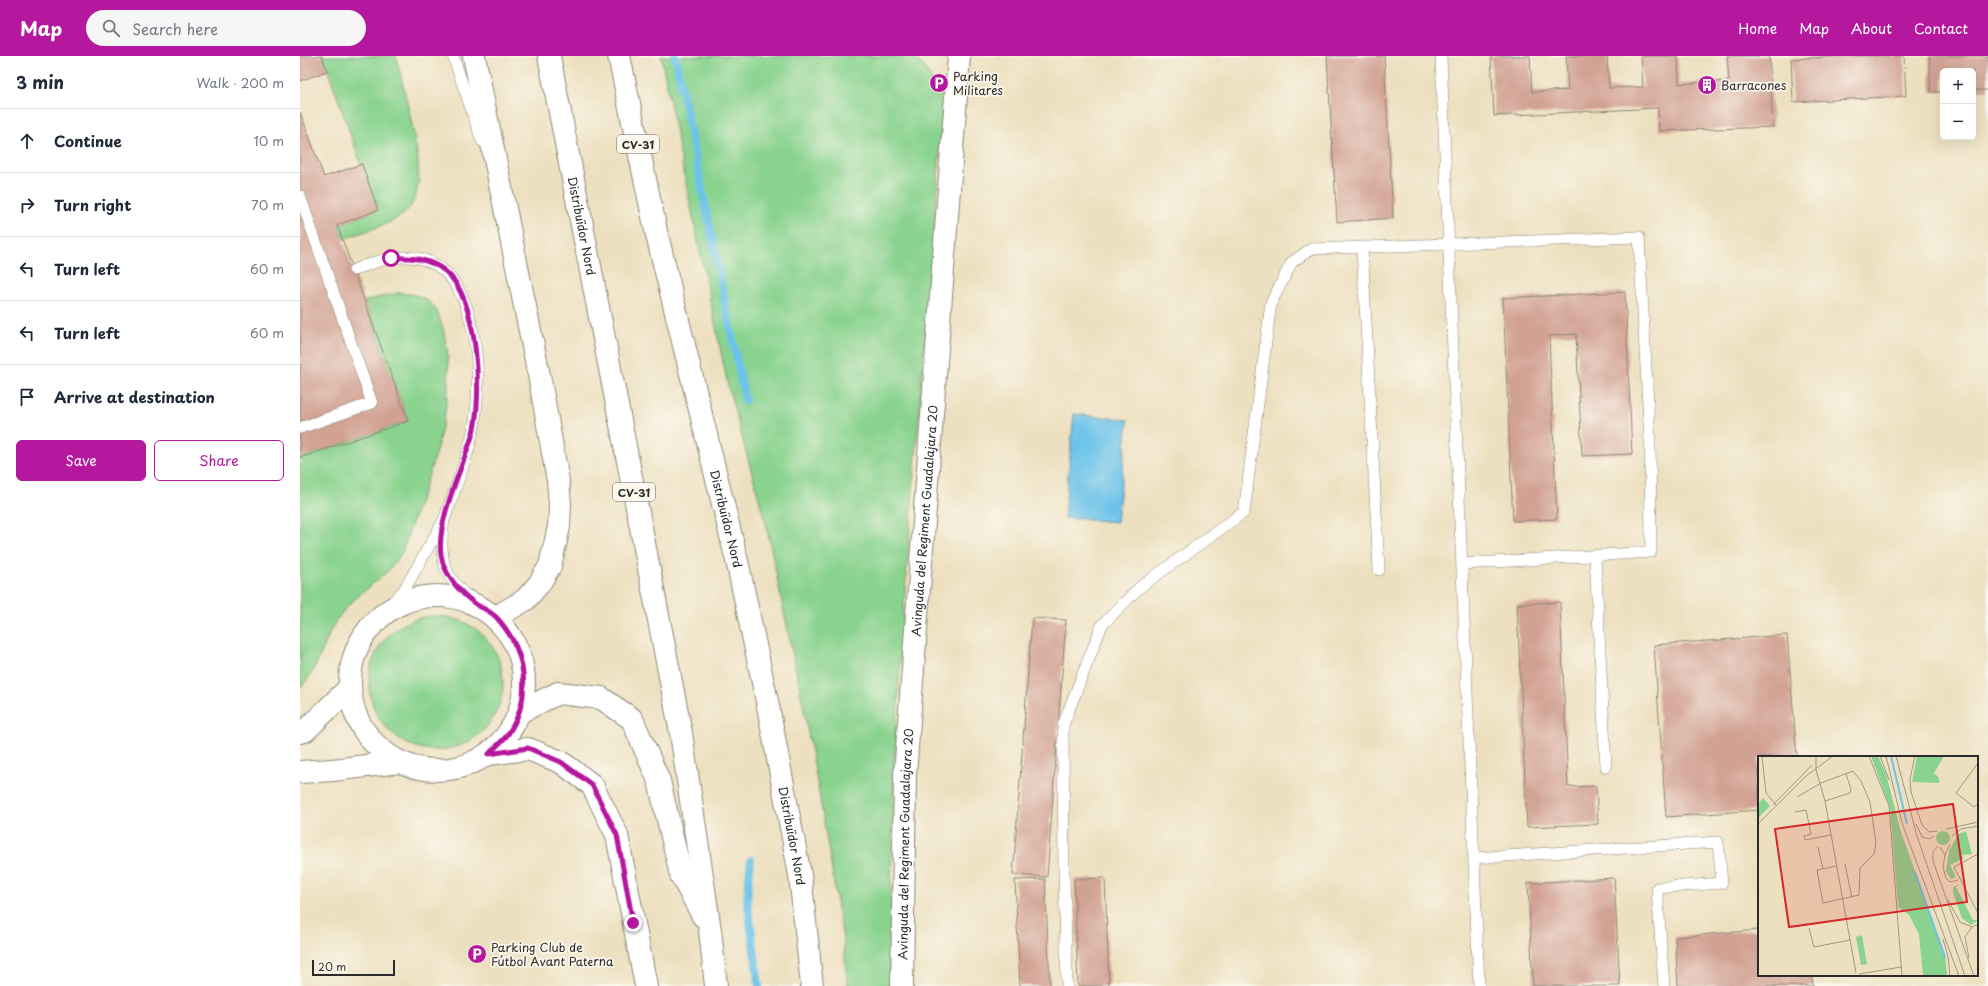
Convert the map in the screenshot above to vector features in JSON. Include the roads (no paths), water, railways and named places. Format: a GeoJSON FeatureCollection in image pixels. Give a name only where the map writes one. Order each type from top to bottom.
{"type":"FeatureCollection","features":[{"type":"Feature","properties":{"kind":"main road"},"geometry":{"type":"LineString","coordinates":[[474,56],[540,380],[558,481],[560,504],[559,527],[550,566],[539,584],[525,600],[496,617]]}},
{"type":"Feature","properties":{"kind":"main road","name":"Distribuïdor Nord"},"geometry":{"type":"LineString","coordinates":[[548,56],[680,733],[710,930],[716,986]]}},
{"type":"Feature","properties":{"kind":"main road","name":"Distribuïdor Nord"},"geometry":{"type":"LineString","coordinates":[[619,56],[656,231],[738,565],[768,706],[800,875],[812,986]]}},
{"type":"Feature","properties":{"kind":"main road","name":"Avinguda del Regiment Guadalajara 20"},"geometry":{"type":"LineString","coordinates":[[902,986],[905,776],[959,56]]}},
{"type":"Feature","properties":{"kind":"main road"},"geometry":{"type":"LineString","coordinates":[[426,596],[451,596],[476,604],[496,617],[513,638],[522,662],[525,687],[520,712],[508,735],[489,754],[468,765],[445,770],[421,769],[399,762],[379,749],[364,732],[354,711],[349,688],[352,661],[362,637],[380,616],[401,602],[426,596]]}},
{"type":"Feature","properties":{"kind":"main road"},"geometry":{"type":"LineString","coordinates":[[300,732],[305,731],[349,688]]}},
{"type":"Feature","properties":{"kind":"main road"},"geometry":{"type":"LineString","coordinates":[[520,712],[558,693],[600,698],[632,719],[659,781],[681,875],[710,930]]}},
{"type":"Feature","properties":{"kind":"main road"},"geometry":{"type":"LineString","coordinates":[[489,754],[528,748],[561,762],[592,785],[617,835],[646,986]]}},
{"type":"Feature","properties":{"kind":"main road"},"geometry":{"type":"LineString","coordinates":[[300,772],[333,770],[399,762]]}},
{"type":"Feature","properties":{"kind":"lane"},"geometry":{"type":"LineString","coordinates":[[453,56],[505,209]]}},
{"type":"Feature","properties":{"kind":"lane"},"geometry":{"type":"LineString","coordinates":[[1440,56],[1479,986]]}},
{"type":"Feature","properties":{"kind":"lane"},"geometry":{"type":"LineString","coordinates":[[300,196],[372,403],[300,428]]}},
{"type":"Feature","properties":{"kind":"lane"},"geometry":{"type":"LineString","coordinates":[[1067,986],[1064,874],[1064,725],[1102,624],[1140,587],[1244,512],[1271,303],[1292,262],[1311,249],[1638,237],[1650,444],[1651,552],[1462,564]]}},
{"type":"Feature","properties":{"kind":"lane"},"geometry":{"type":"LineString","coordinates":[[1362,247],[1379,570]]}},
{"type":"Feature","properties":{"kind":"lane"},"geometry":{"type":"LineString","coordinates":[[354,270],[391,258],[410,257],[430,262],[446,271],[457,287],[465,305],[477,360],[476,410],[473,432],[444,520],[441,543],[444,566],[463,594],[476,604]]}},
{"type":"Feature","properties":{"kind":"lane"},"geometry":{"type":"LineString","coordinates":[[380,616],[404,590],[444,520]]}},
{"type":"Feature","properties":{"kind":"lane"},"geometry":{"type":"LineString","coordinates":[[1595,556],[1606,767]]}},
{"type":"Feature","properties":{"kind":"lane"},"geometry":{"type":"LineString","coordinates":[[1474,858],[1718,842],[1722,883],[1657,888],[1664,986]]}},
{"type":"Feature","properties":{"kind":"water"},"geometry":{"type":"Polygon","coordinates":[[[1074,414],[1128,420],[1117,522],[1064,518],[1074,414]]]}},
{"type":"Feature","properties":{"kind":"waterway"},"geometry":{"type":"LineString","coordinates":[[675,56],[745,400]]}},
{"type":"Feature","properties":{"kind":"waterway"},"geometry":{"type":"LineString","coordinates":[[751,860],[747,899],[759,986]]}},
{"type":"Feature","properties":{"kind":"place","name":"Parking Militares"},"geometry":{"type":"Point","coordinates":[939,83]}},
{"type":"Feature","properties":{"kind":"place","name":"Barracones"},"geometry":{"type":"Point","coordinates":[1707,85]}},
{"type":"Feature","properties":{"kind":"place","name":"Parking Club de Fútbol Avant Paterna"},"geometry":{"type":"Point","coordinates":[477,954]}}]}
